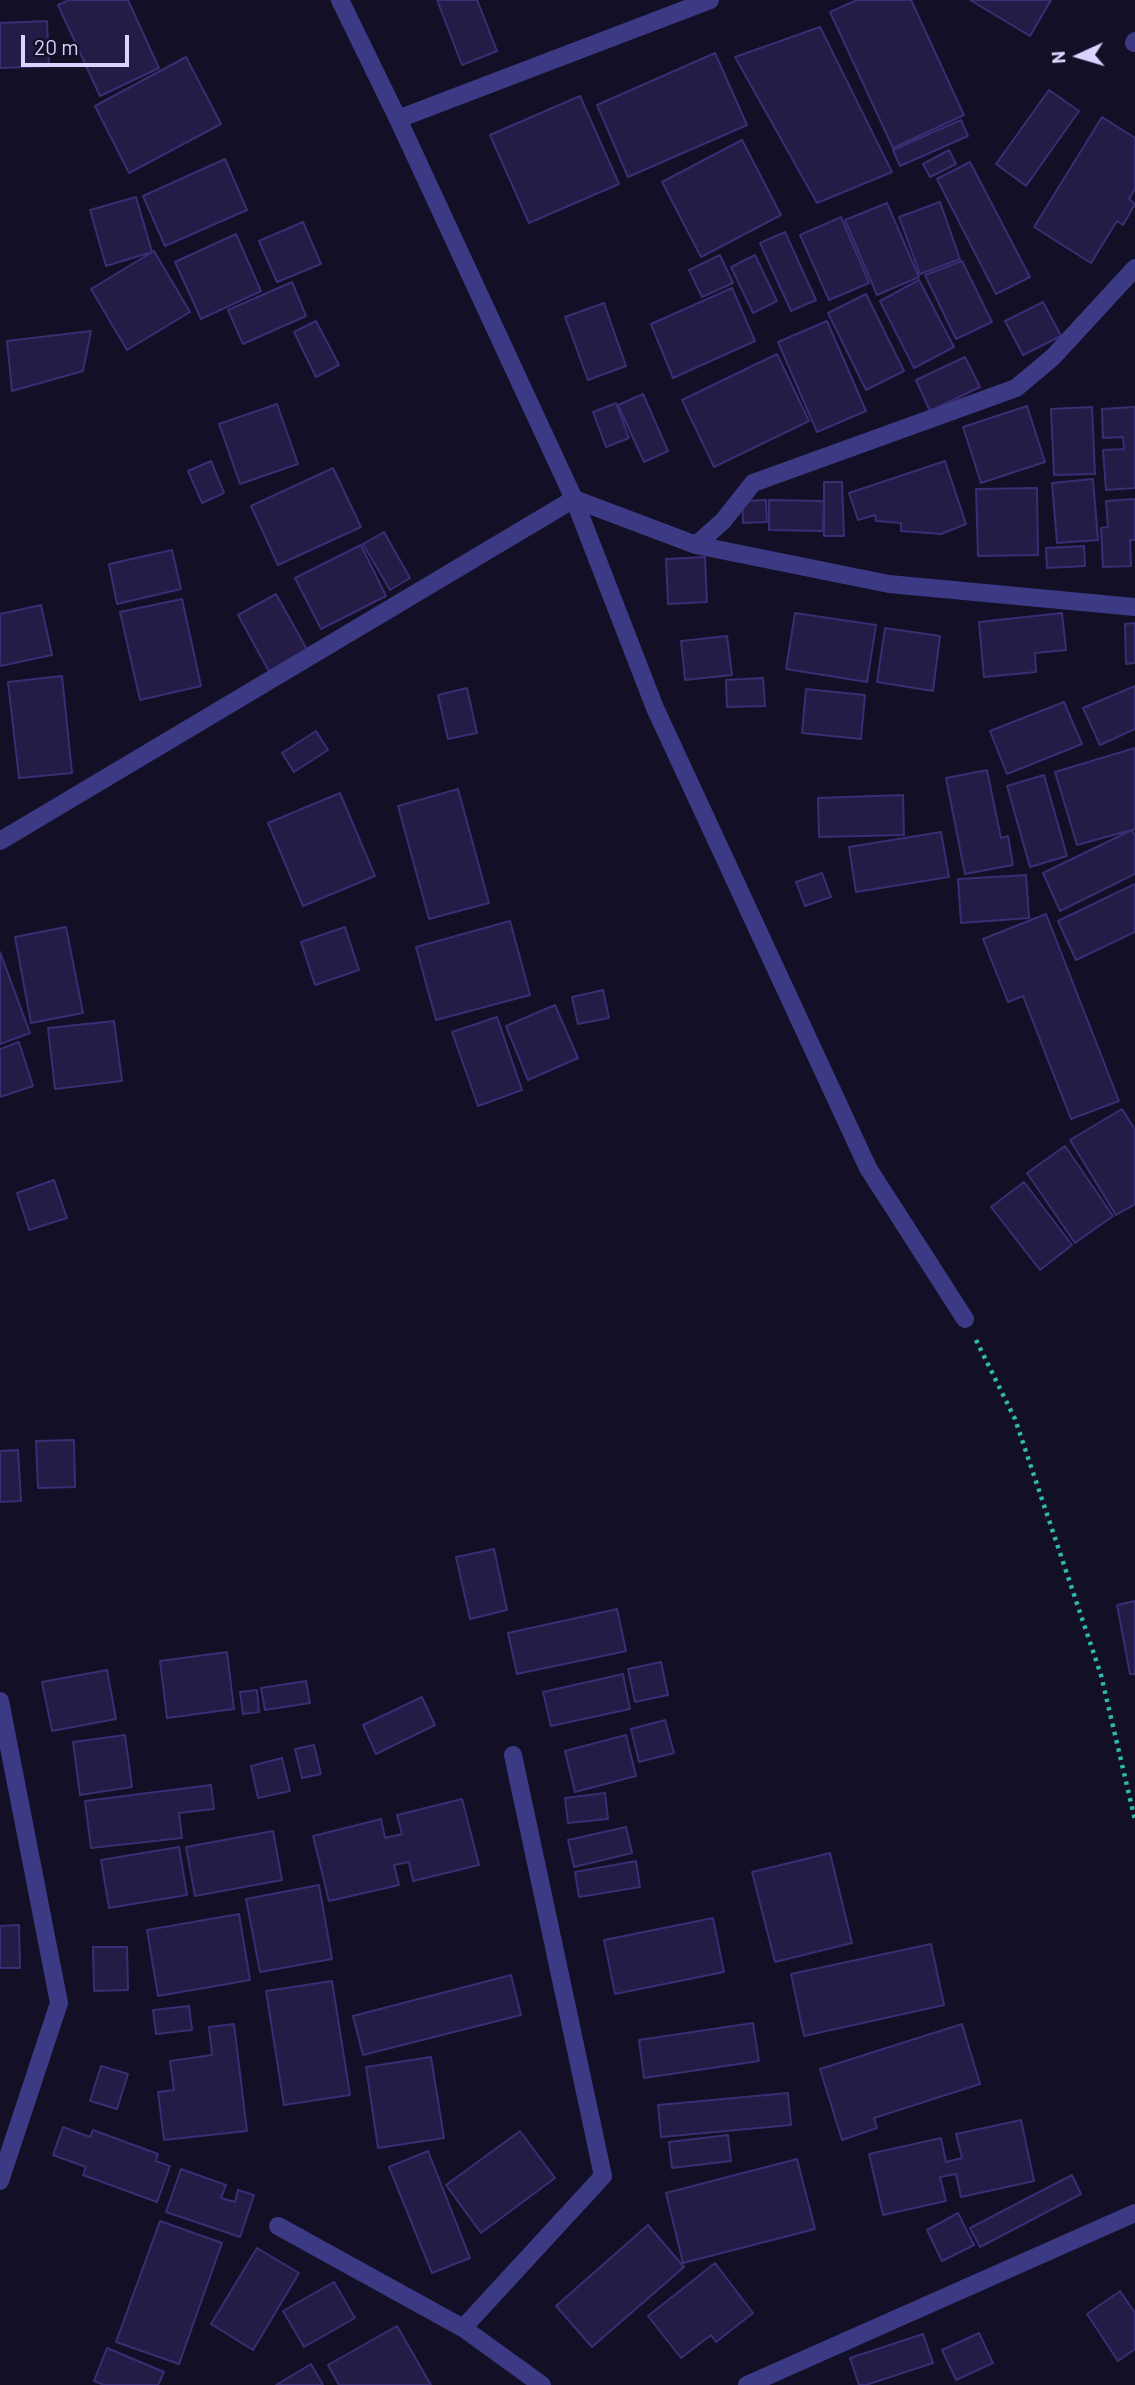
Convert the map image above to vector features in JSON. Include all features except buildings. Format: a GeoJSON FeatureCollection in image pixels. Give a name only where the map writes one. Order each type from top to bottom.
{"type":"FeatureCollection","features":[{"type":"Feature","properties":{"kind":"street"},"geometry":{"type":"LineString","coordinates":[[340,0],[574,499],[655,708],[868,1168],[965,1319]]}},
{"type":"Feature","properties":{"kind":"street"},"geometry":{"type":"LineString","coordinates":[[398,119],[710,0]]}},
{"type":"Feature","properties":{"kind":"street"},"geometry":{"type":"LineString","coordinates":[[696,545],[723,521],[752,483],[1016,388],[1053,357],[1135,268]]}},
{"type":"Feature","properties":{"kind":"street"},"geometry":{"type":"LineString","coordinates":[[574,499],[696,545],[889,584],[1135,607]]}},
{"type":"Feature","properties":{"kind":"street"},"geometry":{"type":"LineString","coordinates":[[0,841],[574,499]]}},
{"type":"Feature","properties":{"kind":"street"},"geometry":{"type":"LineString","coordinates":[[0,1701],[59,2003],[0,2181]]}},
{"type":"Feature","properties":{"kind":"street"},"geometry":{"type":"LineString","coordinates":[[463,2328],[603,2176],[513,1755]]}},
{"type":"Feature","properties":{"kind":"street"},"geometry":{"type":"LineString","coordinates":[[747,2385],[1135,2213]]}},
{"type":"Feature","properties":{"kind":"street"},"geometry":{"type":"LineString","coordinates":[[278,2226],[463,2328],[542,2385]]}},
{"type":"Feature","properties":{"kind":"path"},"geometry":{"type":"LineString","coordinates":[[965,1319],[1015,1419],[1101,1675],[1135,1820]]}}]}
